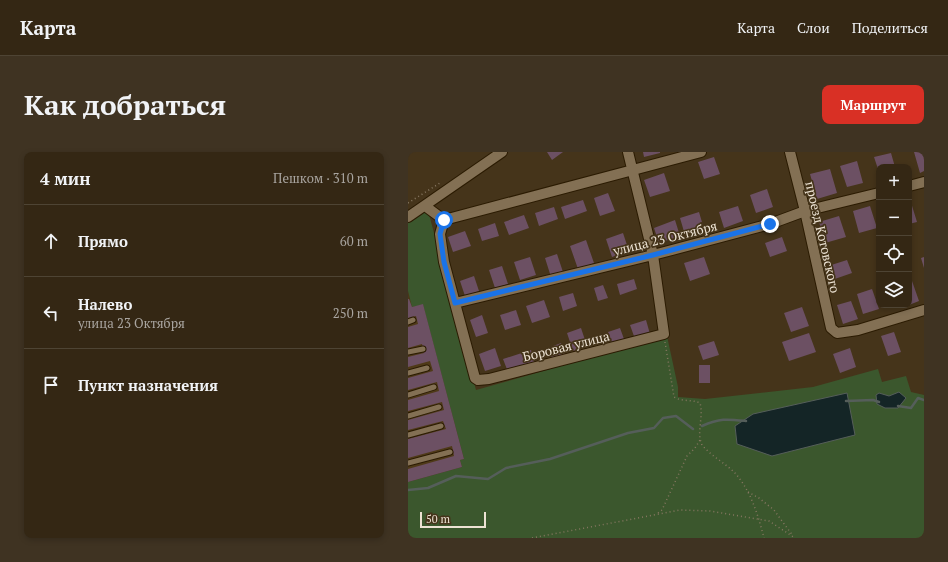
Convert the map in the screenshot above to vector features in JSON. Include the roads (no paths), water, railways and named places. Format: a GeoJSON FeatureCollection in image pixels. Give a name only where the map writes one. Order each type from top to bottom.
{"type":"FeatureCollection","features":[{"type":"Feature","properties":{"kind":"street"},"geometry":{"type":"LineString","coordinates":[[408,217],[502,152]]}},
{"type":"Feature","properties":{"kind":"street"},"geometry":{"type":"LineString","coordinates":[[628,152],[653,255]]}},
{"type":"Feature","properties":{"kind":"street"},"geometry":{"type":"LineString","coordinates":[[444,220],[701,152]]}},
{"type":"Feature","properties":{"kind":"street","name":"проезд Котовского"},"geometry":{"type":"LineString","coordinates":[[790,152],[806,211],[831,328],[837,333],[858,330],[924,310]]}},
{"type":"Feature","properties":{"kind":"street"},"geometry":{"type":"LineString","coordinates":[[912,185],[924,182]]}},
{"type":"Feature","properties":{"kind":"street","name":"улица 23 Октября"},"geometry":{"type":"LineString","coordinates":[[455,303],[653,255],[770,224],[806,211],[876,194]]}},
{"type":"Feature","properties":{"kind":"street"},"geometry":{"type":"LineString","coordinates":[[425,206],[444,220]]}},
{"type":"Feature","properties":{"kind":"street"},"geometry":{"type":"LineString","coordinates":[[444,220],[440,234],[444,262],[455,303]]}},
{"type":"Feature","properties":{"kind":"street","name":"Боровая улица"},"geometry":{"type":"LineString","coordinates":[[455,303],[475,378],[478,380],[484,380],[664,334],[653,255]]}},
{"type":"Feature","properties":{"kind":"lane"},"geometry":{"type":"LineString","coordinates":[[408,352],[423,348]]}},
{"type":"Feature","properties":{"kind":"lane"},"geometry":{"type":"LineString","coordinates":[[408,373],[427,368]]}},
{"type":"Feature","properties":{"kind":"lane"},"geometry":{"type":"LineString","coordinates":[[408,395],[434,387]]}},
{"type":"Feature","properties":{"kind":"lane"},"geometry":{"type":"LineString","coordinates":[[408,416],[439,407]]}},
{"type":"Feature","properties":{"kind":"lane"},"geometry":{"type":"LineString","coordinates":[[408,435],[441,426]]}},
{"type":"Feature","properties":{"kind":"lane"},"geometry":{"type":"LineString","coordinates":[[408,464],[450,452]]}},
{"type":"Feature","properties":{"kind":"waterway"},"geometry":{"type":"LineString","coordinates":[[898,406],[911,408],[918,398],[924,400]]}},
{"type":"Feature","properties":{"kind":"waterway"},"geometry":{"type":"LineString","coordinates":[[846,401],[873,400],[879,402]]}},
{"type":"Feature","properties":{"kind":"waterway"},"geometry":{"type":"LineString","coordinates":[[408,490],[428,488],[456,476],[488,479],[506,468],[550,459],[628,433],[654,428],[663,418],[676,416],[693,429]]}},
{"type":"Feature","properties":{"kind":"waterway"},"geometry":{"type":"LineString","coordinates":[[702,426],[724,420],[746,421]]}}]}
